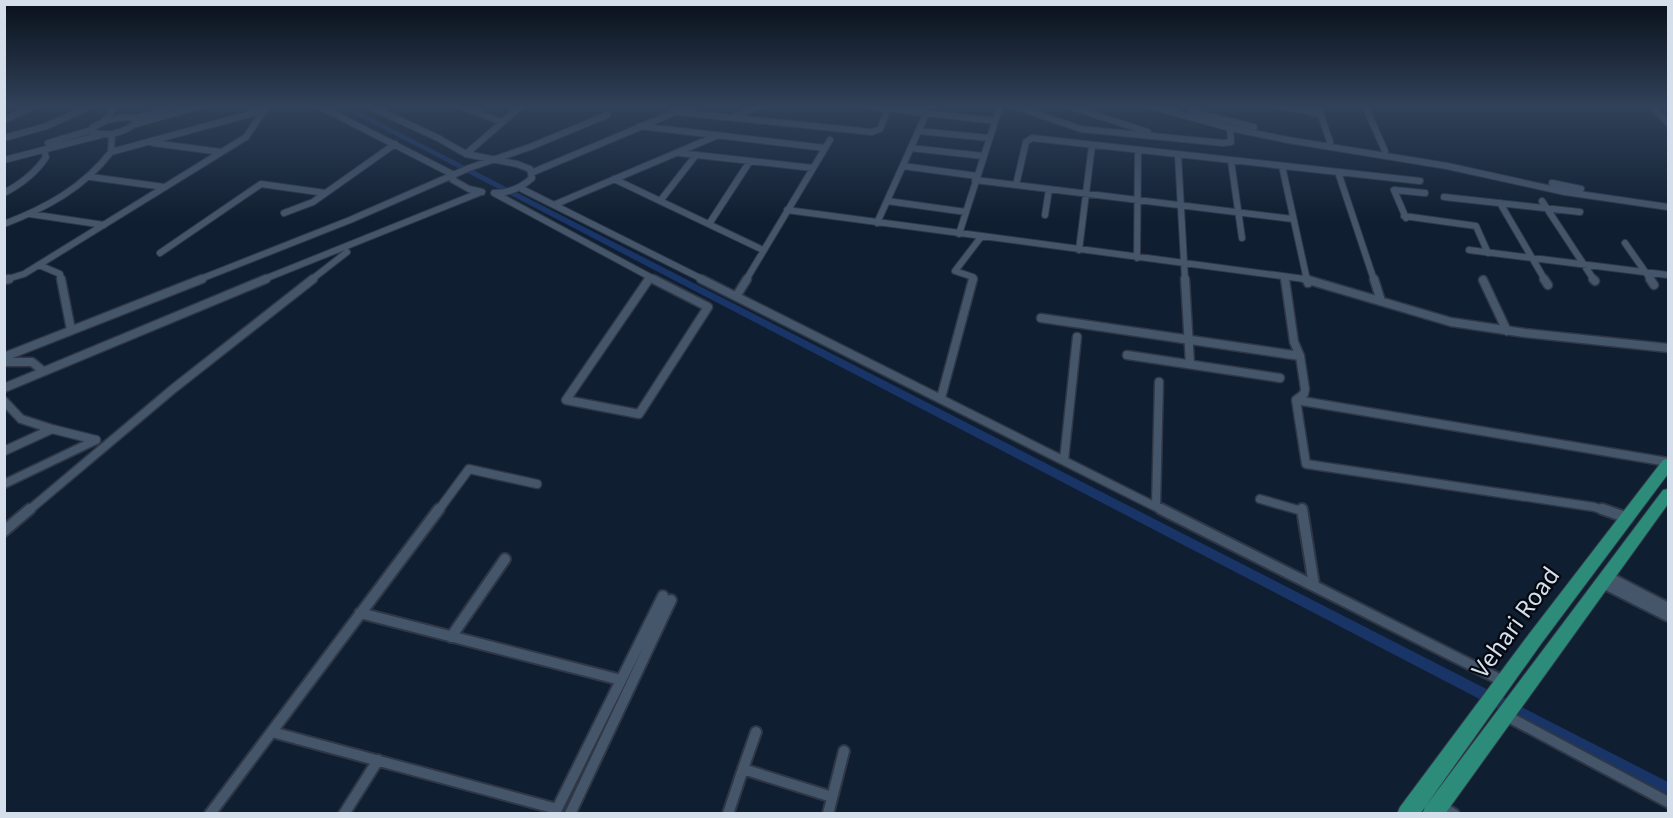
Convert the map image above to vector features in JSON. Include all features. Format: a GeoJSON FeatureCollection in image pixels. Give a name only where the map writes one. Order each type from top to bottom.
{"type":"FeatureCollection","features":[{"type":"Feature","properties":{"kind":"main road","name":"Vehari Road"},"geometry":{"type":"LineString","coordinates":[[1407,813],[1668,463]]}},
{"type":"Feature","properties":{"kind":"main road","name":"Vehari Road"},"geometry":{"type":"LineString","coordinates":[[1442,810],[1504,714],[1668,496]]}},
{"type":"Feature","properties":{"kind":"street"},"geometry":{"type":"LineString","coordinates":[[4,155],[42,144]]}},
{"type":"Feature","properties":{"kind":"street"},"geometry":{"type":"LineString","coordinates":[[4,160],[66,144]]}},
{"type":"Feature","properties":{"kind":"street"},"geometry":{"type":"LineString","coordinates":[[4,224],[56,200],[91,177],[111,152],[111,144]]}},
{"type":"Feature","properties":{"kind":"street"},"geometry":{"type":"LineString","coordinates":[[111,152],[140,144]]}},
{"type":"Feature","properties":{"kind":"street"},"geometry":{"type":"LineString","coordinates":[[164,144],[221,152]]}},
{"type":"Feature","properties":{"kind":"street"},"geometry":{"type":"LineString","coordinates":[[4,280],[24,274],[234,144]]}},
{"type":"Feature","properties":{"kind":"street"},"geometry":{"type":"LineString","coordinates":[[395,144],[454,175]]}},
{"type":"Feature","properties":{"kind":"street"},"geometry":{"type":"LineString","coordinates":[[284,213],[313,202],[395,144]]}},
{"type":"Feature","properties":{"kind":"street"},"geometry":{"type":"LineString","coordinates":[[449,144],[466,154],[517,164],[530,169],[532,178],[522,189],[505,194],[482,192],[453,180],[454,175]]}},
{"type":"Feature","properties":{"kind":"street"},"geometry":{"type":"LineString","coordinates":[[466,154],[477,144]]}},
{"type":"Feature","properties":{"kind":"street"},"geometry":{"type":"LineString","coordinates":[[4,357],[350,220],[489,160],[537,144]]}},
{"type":"Feature","properties":{"kind":"street"},"geometry":{"type":"LineString","coordinates":[[531,173],[597,144]]}},
{"type":"Feature","properties":{"kind":"street"},"geometry":{"type":"LineString","coordinates":[[556,204],[697,144]]}},
{"type":"Feature","properties":{"kind":"street"},"geometry":{"type":"LineString","coordinates":[[794,144],[825,148]]}},
{"type":"Feature","properties":{"kind":"street"},"geometry":{"type":"LineString","coordinates":[[737,295],[827,144]]}},
{"type":"Feature","properties":{"kind":"street"},"geometry":{"type":"LineString","coordinates":[[877,223],[913,144]]}},
{"type":"Feature","properties":{"kind":"street"},"geometry":{"type":"LineString","coordinates":[[959,234],[987,144]]}},
{"type":"Feature","properties":{"kind":"street"},"geometry":{"type":"LineString","coordinates":[[1016,185],[1025,144]]}},
{"type":"Feature","properties":{"kind":"street"},"geometry":{"type":"LineString","coordinates":[[1083,144],[1420,181]]}},
{"type":"Feature","properties":{"kind":"street"},"geometry":{"type":"LineString","coordinates":[[1323,144],[1476,171],[1565,192],[1668,207]]}},
{"type":"Feature","properties":{"kind":"street"},"geometry":{"type":"LineString","coordinates":[[1343,144],[1572,188],[1668,202]]}},
{"type":"Feature","properties":{"kind":"street"},"geometry":{"type":"LineString","coordinates":[[1381,144],[1384,151]]}},
{"type":"Feature","properties":{"kind":"street"},"geometry":{"type":"LineString","coordinates":[[1078,250],[1092,145]]}},
{"type":"Feature","properties":{"kind":"street"},"geometry":{"type":"LineString","coordinates":[[911,148],[983,156]]}},
{"type":"Feature","properties":{"kind":"street"},"geometry":{"type":"LineString","coordinates":[[4,194],[22,184],[39,168],[46,157],[44,150]]}},
{"type":"Feature","properties":{"kind":"street"},"geometry":{"type":"LineString","coordinates":[[1137,258],[1138,150]]}},
{"type":"Feature","properties":{"kind":"street"},"geometry":{"type":"LineString","coordinates":[[677,153],[813,168]]}},
{"type":"Feature","properties":{"kind":"street"},"geometry":{"type":"LineString","coordinates":[[660,201],[696,155]]}},
{"type":"Feature","properties":{"kind":"street"},"geometry":{"type":"LineString","coordinates":[[1178,155],[1187,265],[1190,364]]}},
{"type":"Feature","properties":{"kind":"street"},"geometry":{"type":"LineString","coordinates":[[709,224],[750,161]]}},
{"type":"Feature","properties":{"kind":"street"},"geometry":{"type":"LineString","coordinates":[[1231,161],[1242,238]]}},
{"type":"Feature","properties":{"kind":"street"},"geometry":{"type":"LineString","coordinates":[[903,166],[1016,185],[1293,219]]}},
{"type":"Feature","properties":{"kind":"street"},"geometry":{"type":"LineString","coordinates":[[1282,166],[1308,281]]}},
{"type":"Feature","properties":{"kind":"street"},"geometry":{"type":"LineString","coordinates":[[1338,172],[1381,301]]}},
{"type":"Feature","properties":{"kind":"street"},"geometry":{"type":"LineString","coordinates":[[91,177],[165,187]]}},
{"type":"Feature","properties":{"kind":"street"},"geometry":{"type":"LineString","coordinates":[[614,179],[763,250]]}},
{"type":"Feature","properties":{"kind":"street"},"geometry":{"type":"LineString","coordinates":[[160,253],[261,184],[325,193]]}},
{"type":"Feature","properties":{"kind":"street"},"geometry":{"type":"LineString","coordinates":[[522,189],[556,204],[1505,682]]}},
{"type":"Feature","properties":{"kind":"street"},"geometry":{"type":"LineString","coordinates":[[1045,215],[1049,189]]}},
{"type":"Feature","properties":{"kind":"street"},"geometry":{"type":"LineString","coordinates":[[1425,193],[1394,190],[1406,219],[1476,226],[1488,253]]}},
{"type":"Feature","properties":{"kind":"street"},"geometry":{"type":"LineString","coordinates":[[4,388],[213,300],[482,192]]}},
{"type":"Feature","properties":{"kind":"street"},"geometry":{"type":"LineString","coordinates":[[494,193],[708,307],[639,414],[566,400],[650,277]]}},
{"type":"Feature","properties":{"kind":"street"},"geometry":{"type":"LineString","coordinates":[[1444,197],[1500,203],[1544,204],[1580,212]]}},
{"type":"Feature","properties":{"kind":"street"},"geometry":{"type":"LineString","coordinates":[[887,201],[966,212]]}},
{"type":"Feature","properties":{"kind":"street"},"geometry":{"type":"LineString","coordinates":[[1500,203],[1548,285]]}},
{"type":"Feature","properties":{"kind":"street"},"geometry":{"type":"LineString","coordinates":[[1544,204],[1595,281]]}},
{"type":"Feature","properties":{"kind":"street"},"geometry":{"type":"LineString","coordinates":[[787,210],[1308,281],[1446,325],[1514,337],[1668,353]]}},
{"type":"Feature","properties":{"kind":"street"},"geometry":{"type":"LineString","coordinates":[[29,213],[104,225]]}},
{"type":"Feature","properties":{"kind":"street"},"geometry":{"type":"LineString","coordinates":[[941,398],[973,277],[956,271],[981,237]]}},
{"type":"Feature","properties":{"kind":"street"},"geometry":{"type":"LineString","coordinates":[[1625,243],[1654,285]]}},
{"type":"Feature","properties":{"kind":"street"},"geometry":{"type":"LineString","coordinates":[[1469,250],[1668,275]]}},
{"type":"Feature","properties":{"kind":"street"},"geometry":{"type":"LineString","coordinates":[[4,531],[173,389],[347,252]]}},
{"type":"Feature","properties":{"kind":"street"},"geometry":{"type":"LineString","coordinates":[[39,265],[60,274],[71,330]]}},
{"type":"Feature","properties":{"kind":"street"},"geometry":{"type":"LineString","coordinates":[[1187,265],[1308,281],[1451,321],[1508,331],[1668,348]]}},
{"type":"Feature","properties":{"kind":"street"},"geometry":{"type":"LineString","coordinates":[[1285,279],[1294,342],[1300,356],[1305,389],[1304,394],[1296,400]]}},
{"type":"Feature","properties":{"kind":"street"},"geometry":{"type":"LineString","coordinates":[[1482,280],[1508,331]]}},
{"type":"Feature","properties":{"kind":"street"},"geometry":{"type":"LineString","coordinates":[[1041,318],[1300,356]]}},
{"type":"Feature","properties":{"kind":"street"},"geometry":{"type":"LineString","coordinates":[[1064,460],[1077,337]]}},
{"type":"Feature","properties":{"kind":"street"},"geometry":{"type":"LineString","coordinates":[[1127,356],[1280,378]]}},
{"type":"Feature","properties":{"kind":"street"},"geometry":{"type":"LineString","coordinates":[[4,362],[32,362],[43,371]]}},
{"type":"Feature","properties":{"kind":"street"},"geometry":{"type":"LineString","coordinates":[[1156,506],[1159,382]]}},
{"type":"Feature","properties":{"kind":"street"},"geometry":{"type":"LineString","coordinates":[[1296,400],[1668,463]]}},
{"type":"Feature","properties":{"kind":"street"},"geometry":{"type":"LineString","coordinates":[[1296,400],[1306,464],[1594,507],[1628,518]]}},
{"type":"Feature","properties":{"kind":"street"},"geometry":{"type":"LineString","coordinates":[[4,401],[21,419],[96,440],[4,484]]}},
{"type":"Feature","properties":{"kind":"street"},"geometry":{"type":"LineString","coordinates":[[4,451],[52,429]]}},
{"type":"Feature","properties":{"kind":"street"},"geometry":{"type":"LineString","coordinates":[[210,813],[469,469],[537,484]]}},
{"type":"Feature","properties":{"kind":"street"},"geometry":{"type":"LineString","coordinates":[[1260,500],[1302,509],[1314,585]]}},
{"type":"Feature","properties":{"kind":"street"},"geometry":{"type":"LineString","coordinates":[[451,636],[505,560]]}},
{"type":"Feature","properties":{"kind":"street"},"geometry":{"type":"LineString","coordinates":[[1606,580],[1668,608]]}},
{"type":"Feature","properties":{"kind":"street"},"geometry":{"type":"LineString","coordinates":[[1606,580],[1668,616]]}},
{"type":"Feature","properties":{"kind":"street"},"geometry":{"type":"LineString","coordinates":[[272,732],[555,811],[621,680],[667,598],[570,813]]}},
{"type":"Feature","properties":{"kind":"street"},"geometry":{"type":"LineString","coordinates":[[360,613],[621,680]]}},
{"type":"Feature","properties":{"kind":"street"},"geometry":{"type":"LineString","coordinates":[[1504,714],[1668,802]]}},
{"type":"Feature","properties":{"kind":"street"},"geometry":{"type":"LineString","coordinates":[[728,813],[756,732]]}},
{"type":"Feature","properties":{"kind":"street"},"geometry":{"type":"LineString","coordinates":[[828,813],[844,751]]}},
{"type":"Feature","properties":{"kind":"street"},"geometry":{"type":"LineString","coordinates":[[344,813],[378,760]]}},
{"type":"Feature","properties":{"kind":"street"},"geometry":{"type":"LineString","coordinates":[[743,769],[832,797]]}},
{"type":"Feature","properties":{"kind":"waterway"},"geometry":{"type":"LineString","coordinates":[[416,144],[1668,790]]}}]}
